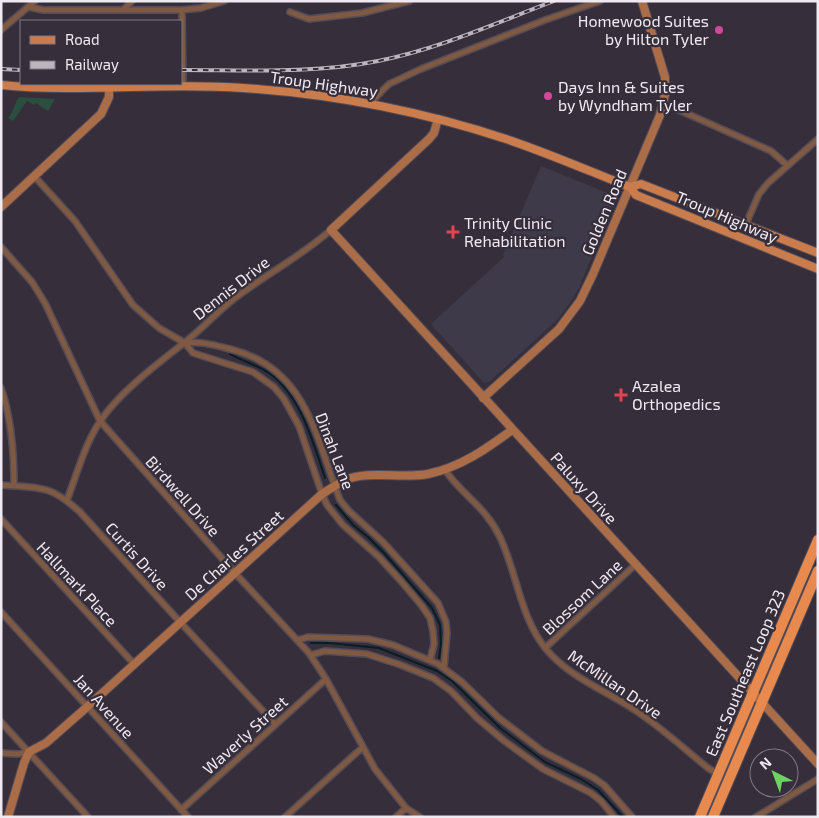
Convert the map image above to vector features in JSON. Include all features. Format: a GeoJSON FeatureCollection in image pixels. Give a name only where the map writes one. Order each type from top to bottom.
{"type":"FeatureCollection","features":[{"type":"Feature","properties":{"kind":"highway","name":"East Southeast Loop 323"},"geometry":{"type":"LineString","coordinates":[[700,817],[818,540]]}},
{"type":"Feature","properties":{"kind":"highway","name":"East Southeast Loop 323"},"geometry":{"type":"LineString","coordinates":[[713,817],[818,571]]}},
{"type":"Feature","properties":{"kind":"main road","name":"Troup Highway"},"geometry":{"type":"LineString","coordinates":[[1,84],[20,85]]}},
{"type":"Feature","properties":{"kind":"main road","name":"Troup Highway"},"geometry":{"type":"LineString","coordinates":[[37,85],[241,88],[370,103],[438,119],[506,139],[630,187],[636,195],[818,269]]}},
{"type":"Feature","properties":{"kind":"main road","name":"Troup Highway"},"geometry":{"type":"LineString","coordinates":[[630,187],[641,184],[818,253]]}},
{"type":"Feature","properties":{"kind":"street"},"geometry":{"type":"LineString","coordinates":[[1,30],[35,1]]}},
{"type":"Feature","properties":{"kind":"street"},"geometry":{"type":"LineString","coordinates":[[124,10],[132,1]]}},
{"type":"Feature","properties":{"kind":"street"},"geometry":{"type":"LineString","coordinates":[[29,7],[43,10],[182,10],[201,8],[224,1]]}},
{"type":"Feature","properties":{"kind":"street"},"geometry":{"type":"LineString","coordinates":[[385,1],[385,8]]}},
{"type":"Feature","properties":{"kind":"street"},"geometry":{"type":"LineString","coordinates":[[290,12],[309,19],[362,13],[409,1]]}},
{"type":"Feature","properties":{"kind":"street"},"geometry":{"type":"LineString","coordinates":[[370,103],[389,84],[415,72],[545,20],[600,1]]}},
{"type":"Feature","properties":{"kind":"street","name":"Golden Road"},"geometry":{"type":"LineString","coordinates":[[483,398],[559,329],[570,316],[590,281],[660,116],[665,94],[665,77],[642,1]]}},
{"type":"Feature","properties":{"kind":"street"},"geometry":{"type":"LineString","coordinates":[[182,10],[183,87]]}},
{"type":"Feature","properties":{"kind":"street"},"geometry":{"type":"LineString","coordinates":[[1,207],[101,114],[109,97],[109,87]]}},
{"type":"Feature","properties":{"kind":"street"},"geometry":{"type":"LineString","coordinates":[[663,103],[771,151],[787,165]]}},
{"type":"Feature","properties":{"kind":"street","name":"Dennis Drive"},"geometry":{"type":"LineString","coordinates":[[67,500],[100,421],[126,393],[168,354],[185,343],[228,304],[306,251],[331,230],[429,139],[434,133],[438,119]]}},
{"type":"Feature","properties":{"kind":"street"},"geometry":{"type":"LineString","coordinates":[[745,226],[759,194],[768,183],[818,139]]}},
{"type":"Feature","properties":{"kind":"street","name":"Dinah Lane"},"geometry":{"type":"LineString","coordinates":[[36,176],[75,221],[133,305],[159,328],[185,343],[193,353],[253,372],[274,387],[284,399],[299,426],[327,505],[343,525],[379,557],[422,606],[430,618],[434,638],[434,649],[430,660]]}},
{"type":"Feature","properties":{"kind":"street","name":"Paluxy Drive"},"geometry":{"type":"LineString","coordinates":[[331,230],[818,764]]}},
{"type":"Feature","properties":{"kind":"street","name":"Birdwell Drive"},"geometry":{"type":"LineString","coordinates":[[1,247],[32,282],[45,304],[100,421],[235,573],[311,655],[375,769],[406,808],[420,817]]}},
{"type":"Feature","properties":{"kind":"street","name":"Dinah Lane"},"geometry":{"type":"LineString","coordinates":[[185,343],[199,341],[244,352],[261,360],[289,382],[309,416],[340,500],[349,511],[383,542],[438,603],[446,622],[444,668]]}},
{"type":"Feature","properties":{"kind":"street"},"geometry":{"type":"LineString","coordinates":[[1,388],[14,452],[14,486]]}},
{"type":"Feature","properties":{"kind":"street","name":"De Charles Street"},"geometry":{"type":"LineString","coordinates":[[1,754],[29,752],[46,743],[135,665],[322,494],[345,480],[363,477],[426,474],[444,470],[482,452],[512,430]]}},
{"type":"Feature","properties":{"kind":"street","name":"McMillan Drive"},"geometry":{"type":"LineString","coordinates":[[444,470],[480,506],[492,521],[500,538],[529,621],[545,648],[563,665],[634,710],[718,774]]}},
{"type":"Feature","properties":{"kind":"street","name":"Curtis Drive"},"geometry":{"type":"LineString","coordinates":[[1,485],[46,488],[67,500],[275,724]]}},
{"type":"Feature","properties":{"kind":"street","name":"Hallmark Place"},"geometry":{"type":"LineString","coordinates":[[1,520],[135,665]]}},
{"type":"Feature","properties":{"kind":"street","name":"Blossom Lane"},"geometry":{"type":"LineString","coordinates":[[545,648],[636,565]]}},
{"type":"Feature","properties":{"kind":"street","name":"Jan Avenue"},"geometry":{"type":"LineString","coordinates":[[1,612],[188,817]]}},
{"type":"Feature","properties":{"kind":"street"},"geometry":{"type":"LineString","coordinates":[[298,640],[308,637],[368,639],[392,645],[430,660],[462,682],[499,718],[542,751],[604,784],[632,817]]}},
{"type":"Feature","properties":{"kind":"street"},"geometry":{"type":"LineString","coordinates":[[311,655],[325,650],[367,654],[433,678],[452,691],[477,718],[503,740],[543,769],[591,793],[601,801],[614,817]]}},
{"type":"Feature","properties":{"kind":"street","name":"Waverly Street"},"geometry":{"type":"LineString","coordinates":[[181,810],[326,679]]}},
{"type":"Feature","properties":{"kind":"street"},"geometry":{"type":"LineString","coordinates":[[1,722],[88,817]]}},
{"type":"Feature","properties":{"kind":"street"},"geometry":{"type":"LineString","coordinates":[[285,817],[363,747]]}},
{"type":"Feature","properties":{"kind":"street"},"geometry":{"type":"LineString","coordinates":[[8,817],[29,752]]}},
{"type":"Feature","properties":{"kind":"street"},"geometry":{"type":"LineString","coordinates":[[756,817],[818,780]]}},
{"type":"Feature","properties":{"kind":"street"},"geometry":{"type":"LineString","coordinates":[[396,817],[406,808]]}},
{"type":"Feature","properties":{"kind":"shaded area"},"geometry":{"type":"Polygon","coordinates":[[[541,166],[615,196],[615,201],[579,288],[568,306],[557,320],[489,382],[484,383],[431,324],[504,257],[503,255],[541,166]]]}},
{"type":"Feature","properties":{"kind":"green space"},"geometry":{"type":"Polygon","coordinates":[[[20,97],[55,99],[48,111],[36,103],[34,105],[27,101],[13,121],[8,118],[20,97]]]}},
{"type":"Feature","properties":{"kind":"waterway"},"geometry":{"type":"LineString","coordinates":[[230,354],[269,373],[290,394],[304,421],[325,478]]}},
{"type":"Feature","properties":{"kind":"waterway"},"geometry":{"type":"LineString","coordinates":[[336,505],[353,525],[384,553],[432,608],[440,625],[441,644],[439,658]]}},
{"type":"Feature","properties":{"kind":"waterway"},"geometry":{"type":"LineString","coordinates":[[311,643],[379,648],[437,671],[452,681],[500,728],[545,762],[581,779],[598,790],[623,817]]}},
{"type":"Feature","properties":{"kind":"railway"},"geometry":{"type":"LineString","coordinates":[[182,70],[305,70],[378,61],[445,43],[554,1]]}},
{"type":"Feature","properties":{"kind":"railway"},"geometry":{"type":"LineString","coordinates":[[1,69],[20,70]]}},
{"type":"Feature","properties":{"kind":"place","name":"Homewood Suites by Hilton Tyler"},"geometry":{"type":"Point","coordinates":[719,30]}},
{"type":"Feature","properties":{"kind":"place","name":"Days Inn & Suites by Wyndham Tyler"},"geometry":{"type":"Point","coordinates":[548,96]}},
{"type":"Feature","properties":{"kind":"place","name":"Trinity Clinic Rehabilitation"},"geometry":{"type":"Point","coordinates":[453,232]}},
{"type":"Feature","properties":{"kind":"place","name":"Azalea Orthopedics"},"geometry":{"type":"Point","coordinates":[621,395]}}]}
